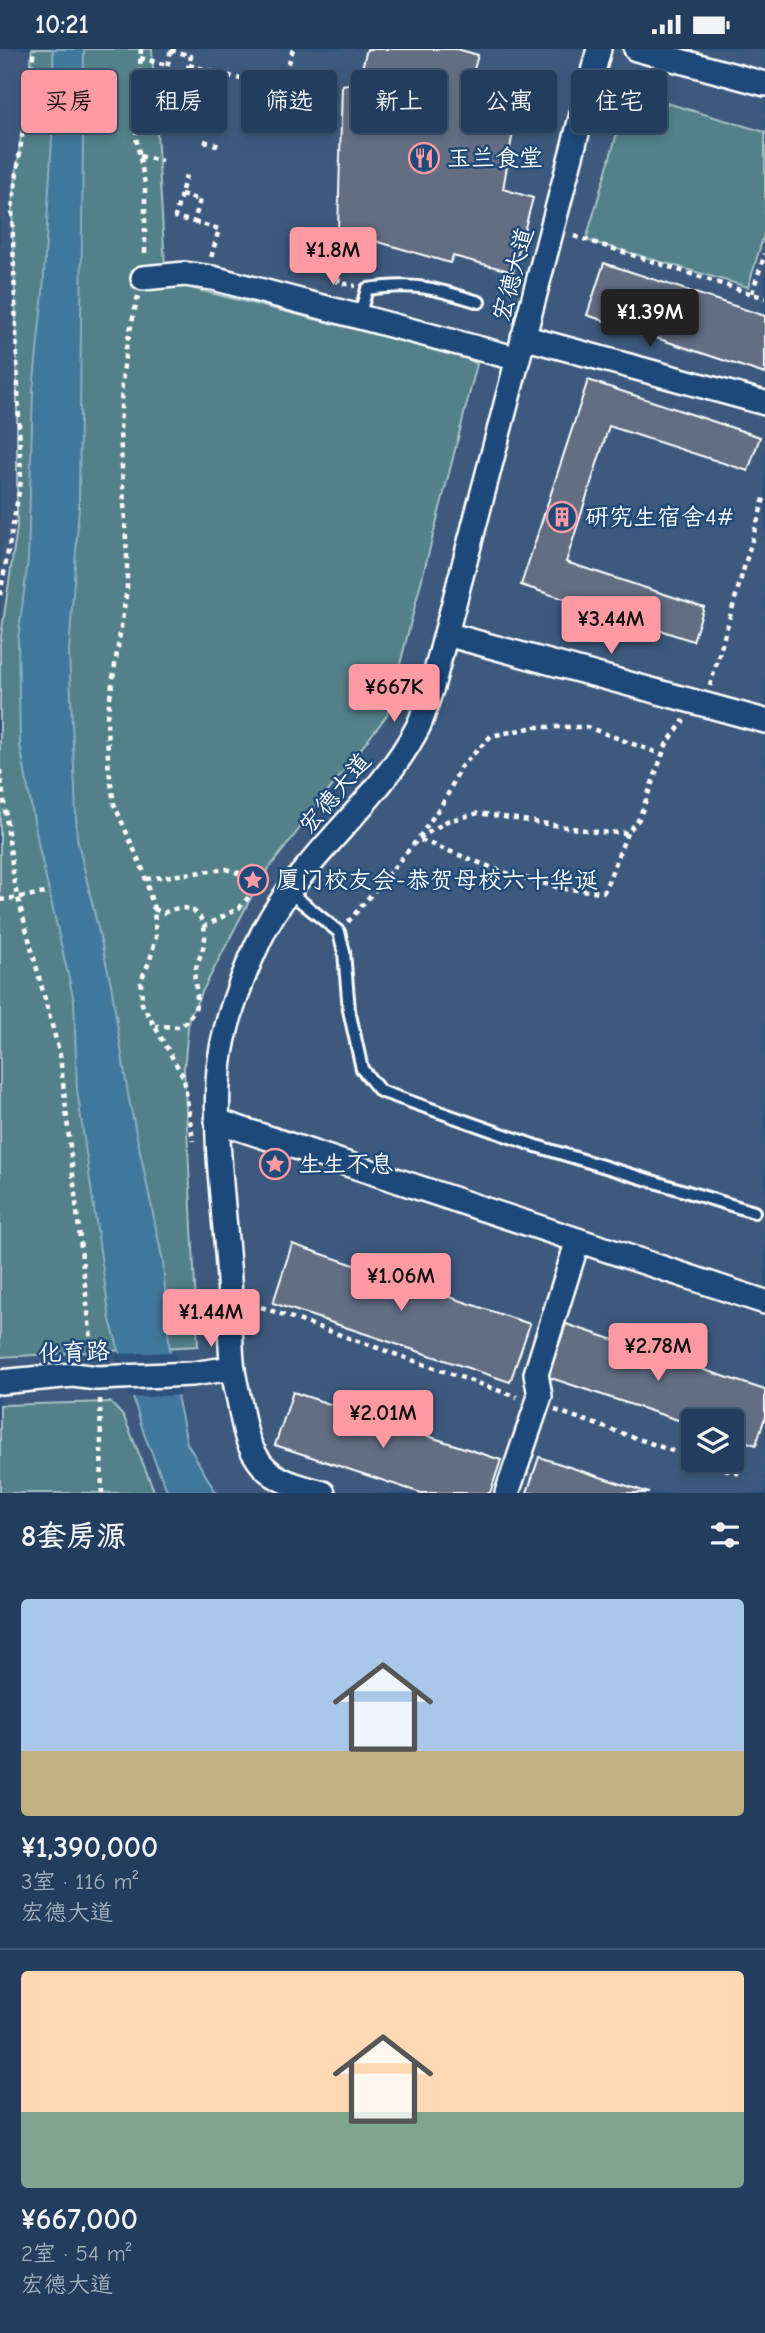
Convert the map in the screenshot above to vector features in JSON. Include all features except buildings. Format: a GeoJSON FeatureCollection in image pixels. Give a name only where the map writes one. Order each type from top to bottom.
{"type":"FeatureCollection","features":[{"type":"Feature","properties":{"kind":"street","name":"宏德大道"},"geometry":{"type":"LineString","coordinates":[[323,1493],[270,1474],[256,1457],[248,1440],[233,1368],[217,1121],[219,1067],[232,1011],[259,941],[288,891],[379,784],[419,726],[446,634],[599,49]]}},
{"type":"Feature","properties":{"kind":"street"},"geometry":{"type":"LineString","coordinates":[[636,49],[765,84]]}},
{"type":"Feature","properties":{"kind":"street"},"geometry":{"type":"LineString","coordinates":[[143,278],[185,274],[206,276],[359,317],[520,348],[765,403]]}},
{"type":"Feature","properties":{"kind":"street"},"geometry":{"type":"LineString","coordinates":[[446,634],[765,721]]}},
{"type":"Feature","properties":{"kind":"street"},"geometry":{"type":"LineString","coordinates":[[217,1121],[765,1303]]}},
{"type":"Feature","properties":{"kind":"street"},"geometry":{"type":"LineString","coordinates":[[507,1493],[540,1397],[536,1374],[578,1240]]}},
{"type":"Feature","properties":{"kind":"street","name":"化育路"},"geometry":{"type":"LineString","coordinates":[[0,1382],[73,1375],[99,1383],[233,1368]]}},
{"type":"Feature","properties":{"kind":"lane"},"geometry":{"type":"LineString","coordinates":[[359,317],[367,289],[398,285],[431,287],[479,302]]}},
{"type":"Feature","properties":{"kind":"lane"},"geometry":{"type":"LineString","coordinates":[[288,891],[339,932],[344,952],[349,1010],[362,1069],[380,1091],[533,1145],[754,1212]]}},
{"type":"Feature","properties":{"kind":"path"},"geometry":{"type":"LineString","coordinates":[[0,595],[21,481],[12,209],[34,49]]}},
{"type":"Feature","properties":{"kind":"path"},"geometry":{"type":"LineString","coordinates":[[141,49],[136,137],[145,184],[147,244],[143,278],[125,348],[122,382],[120,432],[127,589],[107,716],[114,804],[146,880],[153,909],[156,937],[141,980],[142,1004],[184,1078],[193,1141]]}},
{"type":"Feature","properties":{"kind":"path"},"geometry":{"type":"LineString","coordinates":[[287,70],[293,49]]}},
{"type":"Feature","properties":{"kind":"path"},"geometry":{"type":"LineString","coordinates":[[171,50],[191,56],[186,77],[166,72],[167,65],[171,50]]}},
{"type":"Feature","properties":{"kind":"path"},"geometry":{"type":"LineString","coordinates":[[140,58],[167,65]]}},
{"type":"Feature","properties":{"kind":"path"},"geometry":{"type":"LineString","coordinates":[[189,65],[241,79]]}},
{"type":"Feature","properties":{"kind":"path"},"geometry":{"type":"LineString","coordinates":[[204,141],[219,146]]}},
{"type":"Feature","properties":{"kind":"path"},"geometry":{"type":"LineString","coordinates":[[140,156],[162,161]]}},
{"type":"Feature","properties":{"kind":"path"},"geometry":{"type":"LineString","coordinates":[[187,171],[175,217],[219,229],[206,276]]}},
{"type":"Feature","properties":{"kind":"path"},"geometry":{"type":"LineString","coordinates":[[181,195],[200,200],[194,222]]}},
{"type":"Feature","properties":{"kind":"path"},"geometry":{"type":"LineString","coordinates":[[574,236],[765,298]]}},
{"type":"Feature","properties":{"kind":"path"},"geometry":{"type":"LineString","coordinates":[[333,248],[345,250],[338,282],[367,289]]}},
{"type":"Feature","properties":{"kind":"path"},"geometry":{"type":"LineString","coordinates":[[751,293],[765,254]]}},
{"type":"Feature","properties":{"kind":"path"},"geometry":{"type":"LineString","coordinates":[[418,839],[503,872],[564,889],[604,892],[627,833],[639,819],[666,745],[701,703],[765,495]]}},
{"type":"Feature","properties":{"kind":"path"},"geometry":{"type":"LineString","coordinates":[[339,932],[418,839],[446,798],[460,768],[491,736],[535,727],[587,727],[663,755]]}},
{"type":"Feature","properties":{"kind":"path"},"geometry":{"type":"LineString","coordinates":[[0,769],[18,897],[60,1055],[93,1358],[99,1383],[102,1493]]}},
{"type":"Feature","properties":{"kind":"path"},"geometry":{"type":"LineString","coordinates":[[418,839],[447,821],[479,813],[597,832],[627,833]]}},
{"type":"Feature","properties":{"kind":"path"},"geometry":{"type":"LineString","coordinates":[[146,880],[226,869],[288,891]]}},
{"type":"Feature","properties":{"kind":"path"},"geometry":{"type":"LineString","coordinates":[[203,927],[239,908],[263,881]]}},
{"type":"Feature","properties":{"kind":"path"},"geometry":{"type":"LineString","coordinates":[[0,900],[46,893]]}},
{"type":"Feature","properties":{"kind":"path"},"geometry":{"type":"LineString","coordinates":[[153,909],[163,913],[174,907],[188,907],[199,915],[206,936],[194,975],[197,992],[195,1011],[181,1027],[155,1026]]}},
{"type":"Feature","properties":{"kind":"path"},"geometry":{"type":"LineString","coordinates":[[261,1307],[681,1454]]}},
{"type":"Feature","properties":{"kind":"path"},"geometry":{"type":"LineString","coordinates":[[733,1472],[739,1474]]}},
{"type":"Feature","properties":{"kind":"shaded area"},"geometry":{"type":"Polygon","coordinates":[[[0,49],[765,49],[765,1493],[0,1493],[0,49]]]}},
{"type":"Feature","properties":{"kind":"shaded area"},"geometry":{"type":"Polygon","coordinates":[[[53,49],[84,49],[84,70],[53,70],[53,49]]]}},
{"type":"Feature","properties":{"kind":"shaded area"},"geometry":{"type":"Polygon","coordinates":[[[52,133],[83,133],[79,507],[69,652],[77,838],[111,984],[128,1094],[163,1262],[171,1367],[187,1443],[216,1493],[168,1493],[144,1434],[110,1320],[77,1090],[74,1001],[39,848],[20,745],[18,639],[28,560],[33,391],[43,292],[52,133]]]}},
{"type":"Feature","properties":{"kind":"green space"},"geometry":{"type":"Polygon","coordinates":[[[32,49],[152,49],[153,70],[131,70],[131,133],[157,133],[166,282],[462,356],[477,364],[387,715],[260,880],[189,1017],[184,1069],[198,1346],[0,1357],[0,643],[17,528],[17,351],[12,207],[21,133],[117,133],[117,70],[29,70],[32,49]]]}},
{"type":"Feature","properties":{"kind":"green space"},"geometry":{"type":"Polygon","coordinates":[[[667,103],[765,132],[765,231],[748,287],[586,240],[617,133],[667,133],[667,103]]]}},
{"type":"Feature","properties":{"kind":"green space"},"geometry":{"type":"Polygon","coordinates":[[[110,1402],[124,1417],[155,1493],[0,1493],[0,1405],[110,1402]]]}},
{"type":"Feature","properties":{"kind":"pier"},"geometry":{"type":"Polygon","coordinates":[[[174,1352],[181,1395],[129,1398],[115,1354],[174,1352]]]}},
{"type":"Feature","properties":{"kind":"place","name":"玉兰食堂"},"geometry":{"type":"Point","coordinates":[424,158]}},
{"type":"Feature","properties":{"kind":"place","name":"研究生宿舍4#"},"geometry":{"type":"Point","coordinates":[562,517]}},
{"type":"Feature","properties":{"kind":"place","name":"厦门校友会-恭贺母校六十华诞"},"geometry":{"type":"Point","coordinates":[253,880]}},
{"type":"Feature","properties":{"kind":"place","name":"生生不息"},"geometry":{"type":"Point","coordinates":[275,1164]}}]}
